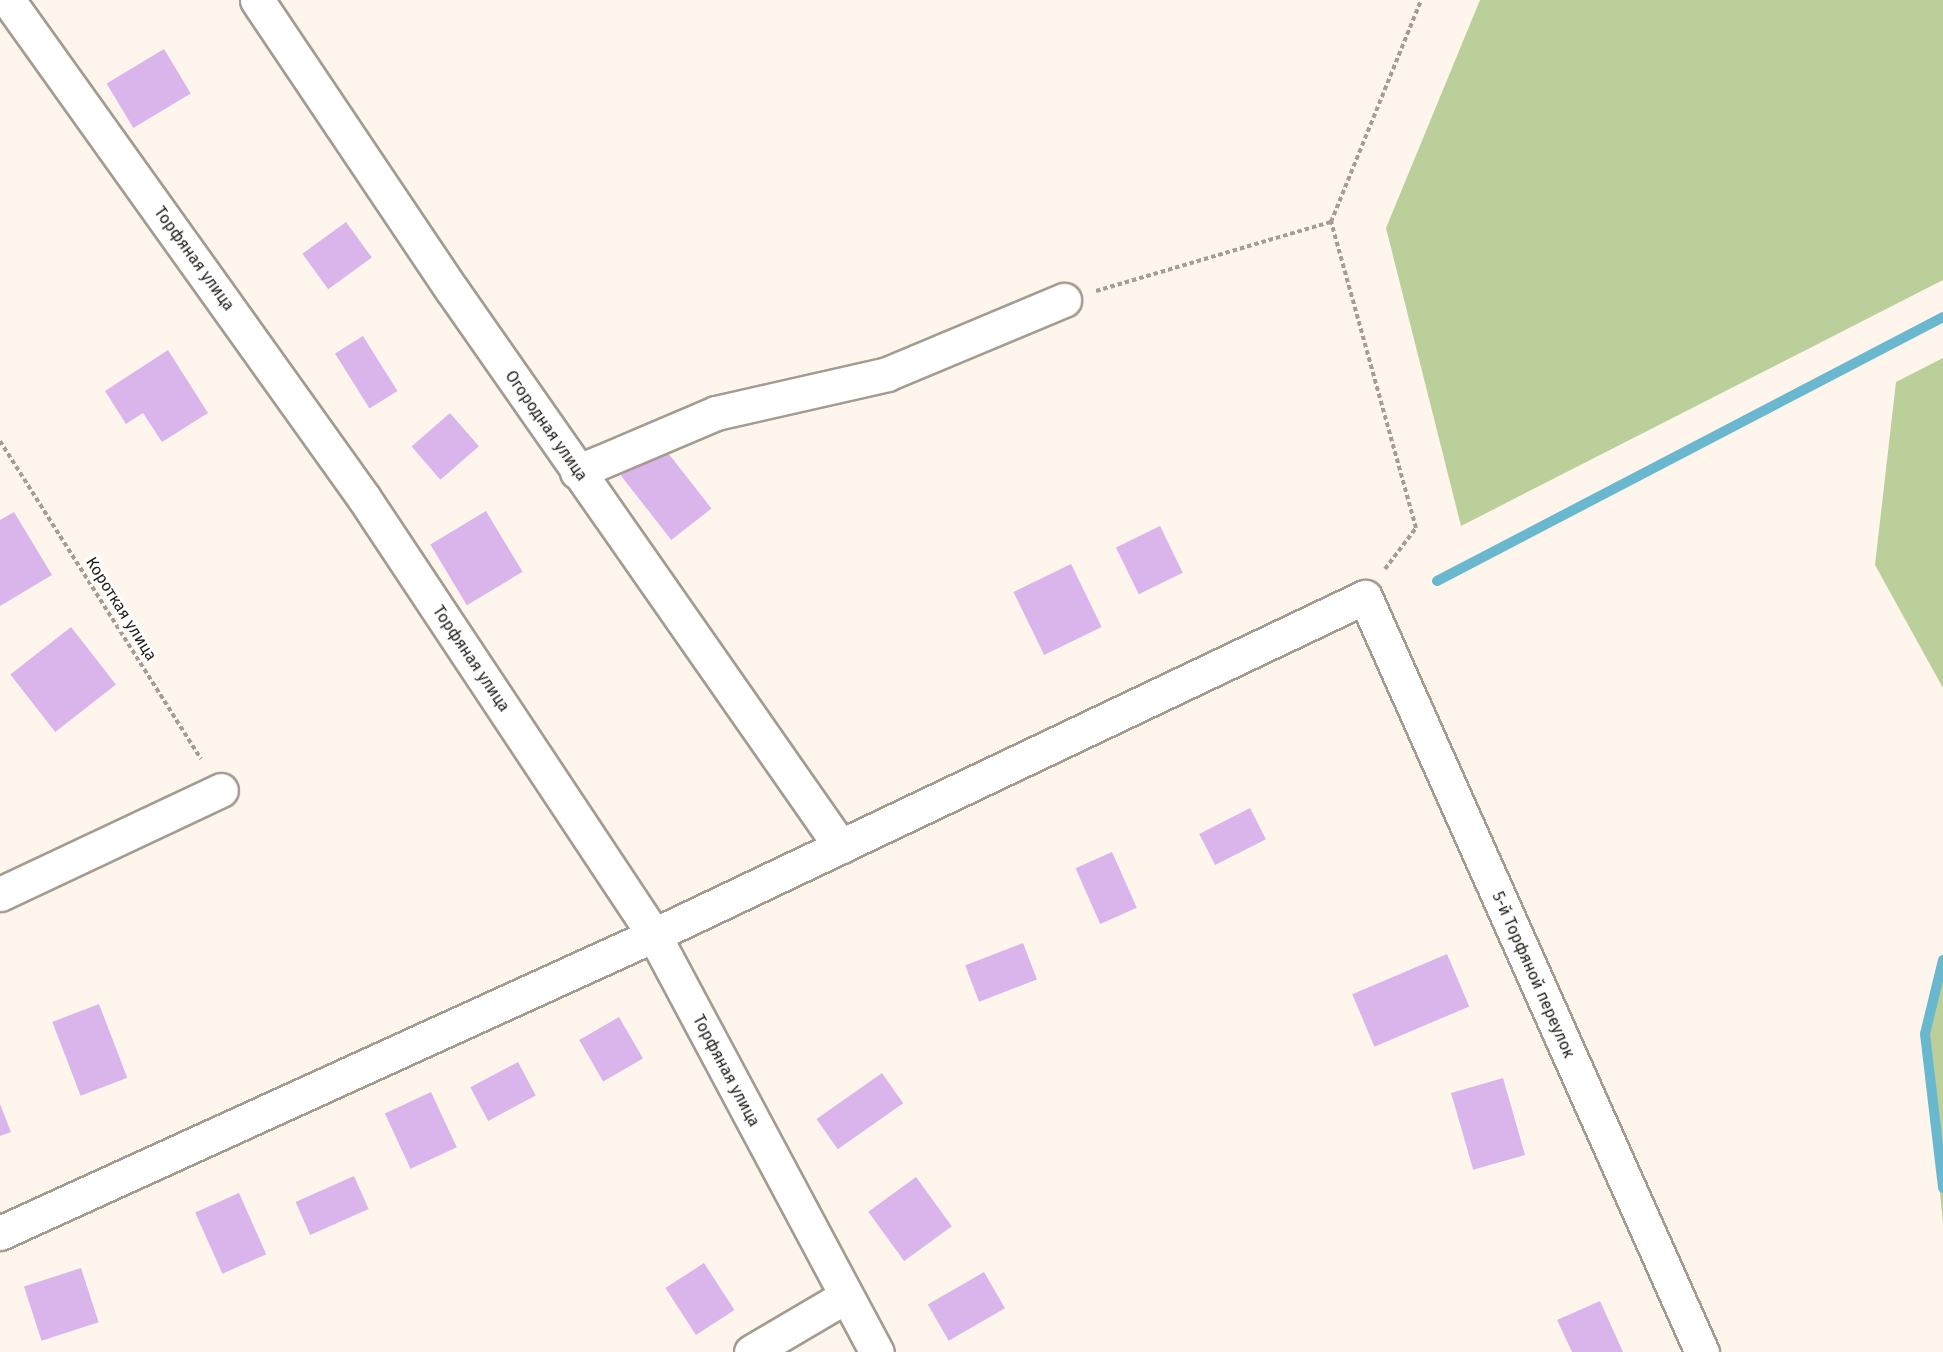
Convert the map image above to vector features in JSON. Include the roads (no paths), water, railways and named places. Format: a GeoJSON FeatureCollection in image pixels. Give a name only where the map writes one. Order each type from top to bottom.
{"type":"FeatureCollection","features":[{"type":"Feature","properties":{"kind":"street","name":"Торфяная улица"},"geometry":{"type":"LineString","coordinates":[[8,0],[364,498],[654,935],[877,1352]]}},
{"type":"Feature","properties":{"kind":"street","name":"Огородная улица"},"geometry":{"type":"LineString","coordinates":[[257,0],[578,472],[841,847]]}},
{"type":"Feature","properties":{"kind":"street"},"geometry":{"type":"LineString","coordinates":[[578,472],[716,413],[887,374],[1064,300]]}},
{"type":"Feature","properties":{"kind":"street","name":"5-й Торфяной переулок"},"geometry":{"type":"LineString","coordinates":[[841,847],[1365,597],[1702,1352]]}},
{"type":"Feature","properties":{"kind":"street"},"geometry":{"type":"LineString","coordinates":[[0,894],[221,790]]}},
{"type":"Feature","properties":{"kind":"street"},"geometry":{"type":"LineString","coordinates":[[0,1233],[654,935],[841,847]]}},
{"type":"Feature","properties":{"kind":"street"},"geometry":{"type":"LineString","coordinates":[[751,1352],[846,1296]]}},
{"type":"Feature","properties":{"kind":"waterway"},"geometry":{"type":"LineString","coordinates":[[1437,581],[1943,317]]}},
{"type":"Feature","properties":{"kind":"waterway"},"geometry":{"type":"LineString","coordinates":[[1943,960],[1925,1034],[1943,1188]]}}]}
